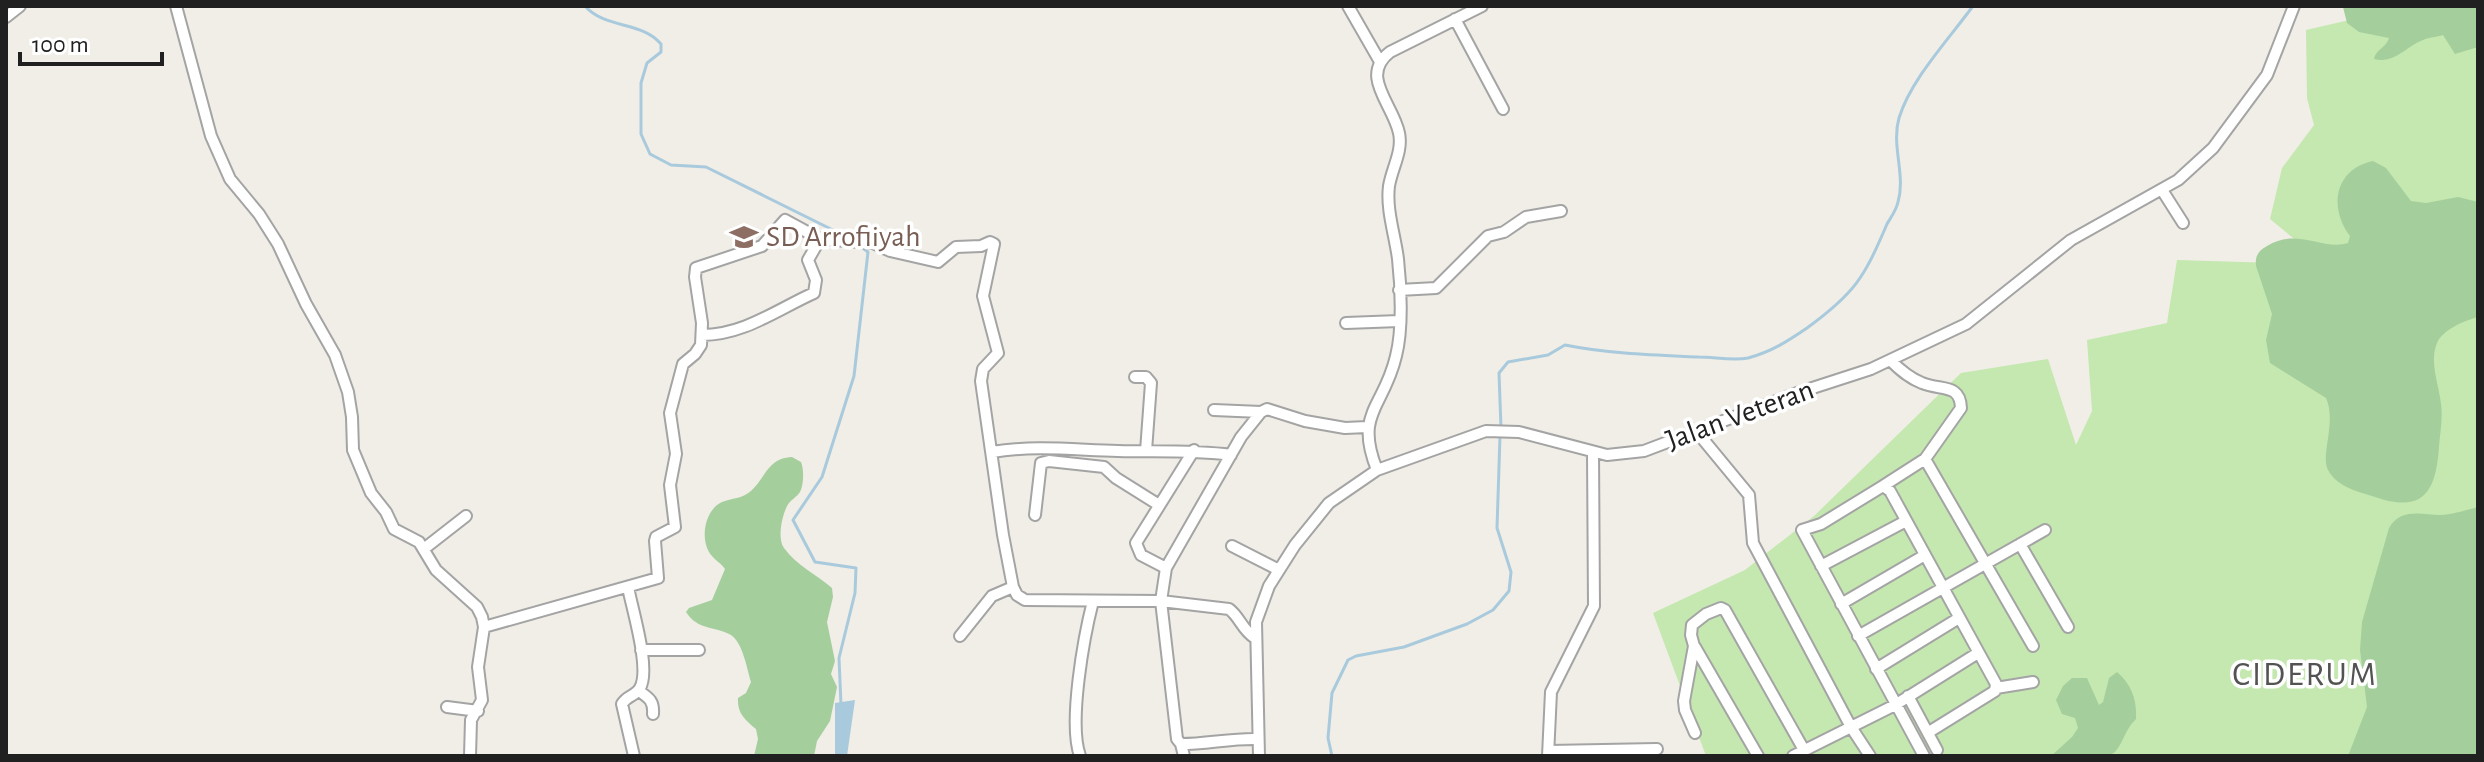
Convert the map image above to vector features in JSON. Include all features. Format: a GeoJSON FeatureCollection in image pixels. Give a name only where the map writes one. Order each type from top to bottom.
{"type":"FeatureCollection","features":[{"type":"Feature","properties":{"kind":"street"},"geometry":{"type":"LineString","coordinates":[[6,17],[20,6]]}},
{"type":"Feature","properties":{"kind":"street"},"geometry":{"type":"LineString","coordinates":[[176,6],[211,136],[230,179],[259,214],[278,244],[306,304],[335,355],[349,400],[353,450],[371,493],[386,512],[394,529],[419,542],[436,570],[477,607],[484,627],[478,667],[482,700],[470,726],[470,756]]}},
{"type":"Feature","properties":{"kind":"street"},"geometry":{"type":"LineString","coordinates":[[1348,6],[1379,60],[1376,76],[1401,140],[1389,187],[1399,262],[1395,362],[1367,427],[1371,455],[1377,470]]}},
{"type":"Feature","properties":{"kind":"street"},"geometry":{"type":"LineString","coordinates":[[1379,60],[1482,6]]}},
{"type":"Feature","properties":{"kind":"street","name":"Jalan Veteran"},"geometry":{"type":"LineString","coordinates":[[1259,756],[1255,638],[1261,604],[1295,545],[1329,503],[1377,470],[1472,434],[1498,429],[1593,452],[1627,455],[1895,358],[1966,324],[2078,235],[2162,190],[2188,172],[2213,148],[2260,88],[2294,6]]}},
{"type":"Feature","properties":{"kind":"street"},"geometry":{"type":"LineString","coordinates":[[1455,19],[1503,109]]}},
{"type":"Feature","properties":{"kind":"street"},"geometry":{"type":"LineString","coordinates":[[2162,190],[2183,223]]}},
{"type":"Feature","properties":{"kind":"street"},"geometry":{"type":"LineString","coordinates":[[1399,290],[1436,288],[1488,236],[1504,232],[1526,217],[1561,211]]}},
{"type":"Feature","properties":{"kind":"street"},"geometry":{"type":"LineString","coordinates":[[484,627],[658,578],[656,537],[675,527],[670,485],[676,454],[670,413],[683,364],[699,350],[702,335],[696,268],[762,246],[784,220],[820,239],[873,243],[890,251],[938,262],[956,247],[994,244],[983,296],[998,353],[983,369],[981,381],[1003,535],[1017,595],[1025,600],[1161,601],[1229,609],[1237,616],[1246,633],[1255,638]]}},
{"type":"Feature","properties":{"kind":"street"},"geometry":{"type":"LineString","coordinates":[[702,335],[732,332],[774,315],[814,293],[815,277],[808,260],[820,239]]}},
{"type":"Feature","properties":{"kind":"street"},"geometry":{"type":"LineString","coordinates":[[1346,323],[1399,321]]}},
{"type":"Feature","properties":{"kind":"street"},"geometry":{"type":"LineString","coordinates":[[1895,358],[1908,369],[1910,376],[1921,383],[1952,388],[1960,397],[1957,416],[1925,459],[1821,524],[1802,530],[1924,756]]}},
{"type":"Feature","properties":{"kind":"street"},"geometry":{"type":"LineString","coordinates":[[1135,377],[1146,377],[1152,386],[1146,451]]}},
{"type":"Feature","properties":{"kind":"street"},"geometry":{"type":"LineString","coordinates":[[1214,410],[1261,412]]}},
{"type":"Feature","properties":{"kind":"street"},"geometry":{"type":"LineString","coordinates":[[1184,756],[1175,731],[1161,601],[1166,568],[1241,437],[1261,412],[1274,410],[1305,421],[1345,428],[1367,427]]}},
{"type":"Feature","properties":{"kind":"street"},"geometry":{"type":"LineString","coordinates":[[1697,432],[1749,495],[1753,543],[1851,727],[1870,756]]}},
{"type":"Feature","properties":{"kind":"street"},"geometry":{"type":"LineString","coordinates":[[992,452],[1030,447],[1194,450],[1231,455]]}},
{"type":"Feature","properties":{"kind":"street"},"geometry":{"type":"LineString","coordinates":[[1166,568],[1141,555],[1137,548],[1138,538],[1194,450]]}},
{"type":"Feature","properties":{"kind":"street"},"geometry":{"type":"LineString","coordinates":[[1593,452],[1594,606],[1554,683],[1548,753],[1657,749]]}},
{"type":"Feature","properties":{"kind":"street"},"geometry":{"type":"LineString","coordinates":[[1925,459],[2033,646]]}},
{"type":"Feature","properties":{"kind":"street"},"geometry":{"type":"LineString","coordinates":[[1035,515],[1041,463],[1049,461],[1104,467],[1159,505]]}},
{"type":"Feature","properties":{"kind":"street"},"geometry":{"type":"LineString","coordinates":[[1883,486],[1890,491],[1996,688]]}},
{"type":"Feature","properties":{"kind":"street"},"geometry":{"type":"LineString","coordinates":[[425,548],[466,516]]}},
{"type":"Feature","properties":{"kind":"street"},"geometry":{"type":"LineString","coordinates":[[1821,566],[1906,521]]}},
{"type":"Feature","properties":{"kind":"street"},"geometry":{"type":"LineString","coordinates":[[1858,636],[2045,530]]}},
{"type":"Feature","properties":{"kind":"street"},"geometry":{"type":"LineString","coordinates":[[2020,544],[2068,627]]}},
{"type":"Feature","properties":{"kind":"street"},"geometry":{"type":"LineString","coordinates":[[1232,546],[1279,570]]}},
{"type":"Feature","properties":{"kind":"street"},"geometry":{"type":"LineString","coordinates":[[1841,604],[1925,555]]}},
{"type":"Feature","properties":{"kind":"street"},"geometry":{"type":"LineString","coordinates":[[628,587],[641,650],[642,684],[639,691],[627,697],[622,704],[634,756]]}},
{"type":"Feature","properties":{"kind":"street"},"geometry":{"type":"LineString","coordinates":[[960,636],[992,596],[1013,587]]}},
{"type":"Feature","properties":{"kind":"street"},"geometry":{"type":"LineString","coordinates":[[1080,756],[1076,725],[1082,643],[1093,601]]}},
{"type":"Feature","properties":{"kind":"street"},"geometry":{"type":"LineString","coordinates":[[1758,756],[1694,646],[1691,629],[1696,620],[1718,608],[1725,610],[1804,750]]}},
{"type":"Feature","properties":{"kind":"street"},"geometry":{"type":"LineString","coordinates":[[1876,669],[1959,618]]}},
{"type":"Feature","properties":{"kind":"street"},"geometry":{"type":"LineString","coordinates":[[1694,646],[1684,701],[1695,733]]}},
{"type":"Feature","properties":{"kind":"street"},"geometry":{"type":"LineString","coordinates":[[641,650],[699,650]]}},
{"type":"Feature","properties":{"kind":"street"},"geometry":{"type":"LineString","coordinates":[[1793,756],[1895,705],[1978,653]]}},
{"type":"Feature","properties":{"kind":"street"},"geometry":{"type":"LineString","coordinates":[[1929,732],[1996,688],[2033,682]]}},
{"type":"Feature","properties":{"kind":"street"},"geometry":{"type":"LineString","coordinates":[[639,691],[652,702],[653,714]]}},
{"type":"Feature","properties":{"kind":"street"},"geometry":{"type":"LineString","coordinates":[[1908,696],[1937,750]]}},
{"type":"Feature","properties":{"kind":"street"},"geometry":{"type":"LineString","coordinates":[[447,707],[478,711]]}},
{"type":"Feature","properties":{"kind":"street"},"geometry":{"type":"LineString","coordinates":[[1181,744],[1235,738],[1258,739]]}},
{"type":"Feature","properties":{"kind":"green space"},"geometry":{"type":"Polygon","coordinates":[[[2478,6],[2478,47],[2455,54],[2443,35],[2425,39],[2394,57],[2381,60],[2374,59],[2389,38],[2359,32],[2347,23],[2343,7],[2478,6]]]}},
{"type":"Feature","properties":{"kind":"green space"},"geometry":{"type":"Polygon","coordinates":[[[2371,15],[2478,23],[2478,228],[2316,257],[2270,219],[2282,168],[2314,125],[2307,98],[2306,30],[2371,15]]]}},
{"type":"Feature","properties":{"kind":"green space"},"geometry":{"type":"Polygon","coordinates":[[[2373,161],[2386,168],[2411,201],[2426,203],[2458,197],[2478,202],[2478,317],[2449,330],[2437,343],[2434,365],[2442,415],[2435,476],[2424,495],[2405,503],[2349,488],[2337,481],[2328,470],[2326,456],[2330,417],[2326,398],[2270,363],[2266,340],[2272,314],[2256,266],[2259,252],[2278,241],[2299,239],[2338,245],[2348,243],[2350,236],[2339,213],[2339,191],[2350,172],[2373,161]]]}},
{"type":"Feature","properties":{"kind":"green space"},"geometry":{"type":"Polygon","coordinates":[[[2177,260],[2275,263],[2415,330],[2478,306],[2478,525],[2379,756],[1706,756],[1653,613],[1745,570],[1814,516],[1961,373],[2048,359],[2076,445],[2092,411],[2087,340],[2167,323],[2177,260]]]}},
{"type":"Feature","properties":{"kind":"green space"},"geometry":{"type":"Polygon","coordinates":[[[792,457],[801,462],[803,481],[800,492],[785,510],[781,539],[794,559],[832,588],[827,622],[835,661],[831,674],[837,687],[830,721],[817,741],[814,756],[754,756],[758,739],[756,729],[742,716],[738,703],[738,698],[746,693],[751,682],[742,650],[731,635],[696,622],[686,612],[712,600],[725,569],[712,556],[706,543],[705,527],[711,512],[722,502],[748,494],[772,465],[792,457]]]}},
{"type":"Feature","properties":{"kind":"green space"},"geometry":{"type":"Polygon","coordinates":[[[2478,507],[2478,756],[2348,756],[2367,707],[2360,650],[2362,622],[2389,528],[2405,515],[2445,515],[2478,507]]]}},
{"type":"Feature","properties":{"kind":"green space"},"geometry":{"type":"Polygon","coordinates":[[[2117,672],[2132,693],[2136,719],[2115,752],[2095,757],[2051,756],[2078,728],[2075,718],[2062,714],[2056,700],[2063,686],[2072,678],[2087,678],[2099,705],[2103,702],[2109,678],[2117,672]]]}},
{"type":"Feature","properties":{"kind":"water"},"geometry":{"type":"Polygon","coordinates":[[[855,700],[847,756],[835,756],[835,703],[855,700]]]}},
{"type":"Feature","properties":{"kind":"waterway"},"geometry":{"type":"LineString","coordinates":[[585,6],[603,18],[644,32],[661,44],[661,52],[647,63],[641,83],[641,134],[650,154],[671,165],[706,167],[847,237]]}},
{"type":"Feature","properties":{"kind":"waterway"},"geometry":{"type":"LineString","coordinates":[[1501,428],[1499,373],[1508,362],[1548,355],[1565,345],[1632,354],[1748,358],[1786,342],[1837,305],[1872,258],[1897,205],[1900,192],[1897,129],[1905,103],[1921,74],[1973,6]]}},
{"type":"Feature","properties":{"kind":"waterway"},"geometry":{"type":"LineString","coordinates":[[841,705],[839,658],[855,593],[856,568],[815,562],[793,520],[822,477],[854,376],[868,252],[860,246]]}},
{"type":"Feature","properties":{"kind":"waterway"},"geometry":{"type":"LineString","coordinates":[[1332,756],[1328,738],[1332,693],[1348,660],[1404,647],[1467,624],[1493,610],[1509,591],[1511,572],[1497,528],[1500,436]]}},
{"type":"Feature","properties":{"kind":"place","name":"SD Arrofiiyah"},"geometry":{"type":"Point","coordinates":[744,237]}},
{"type":"Feature","properties":{"kind":"district","name":"CIDERUM"},"geometry":{"type":"Point","coordinates":[2305,675]}}]}
